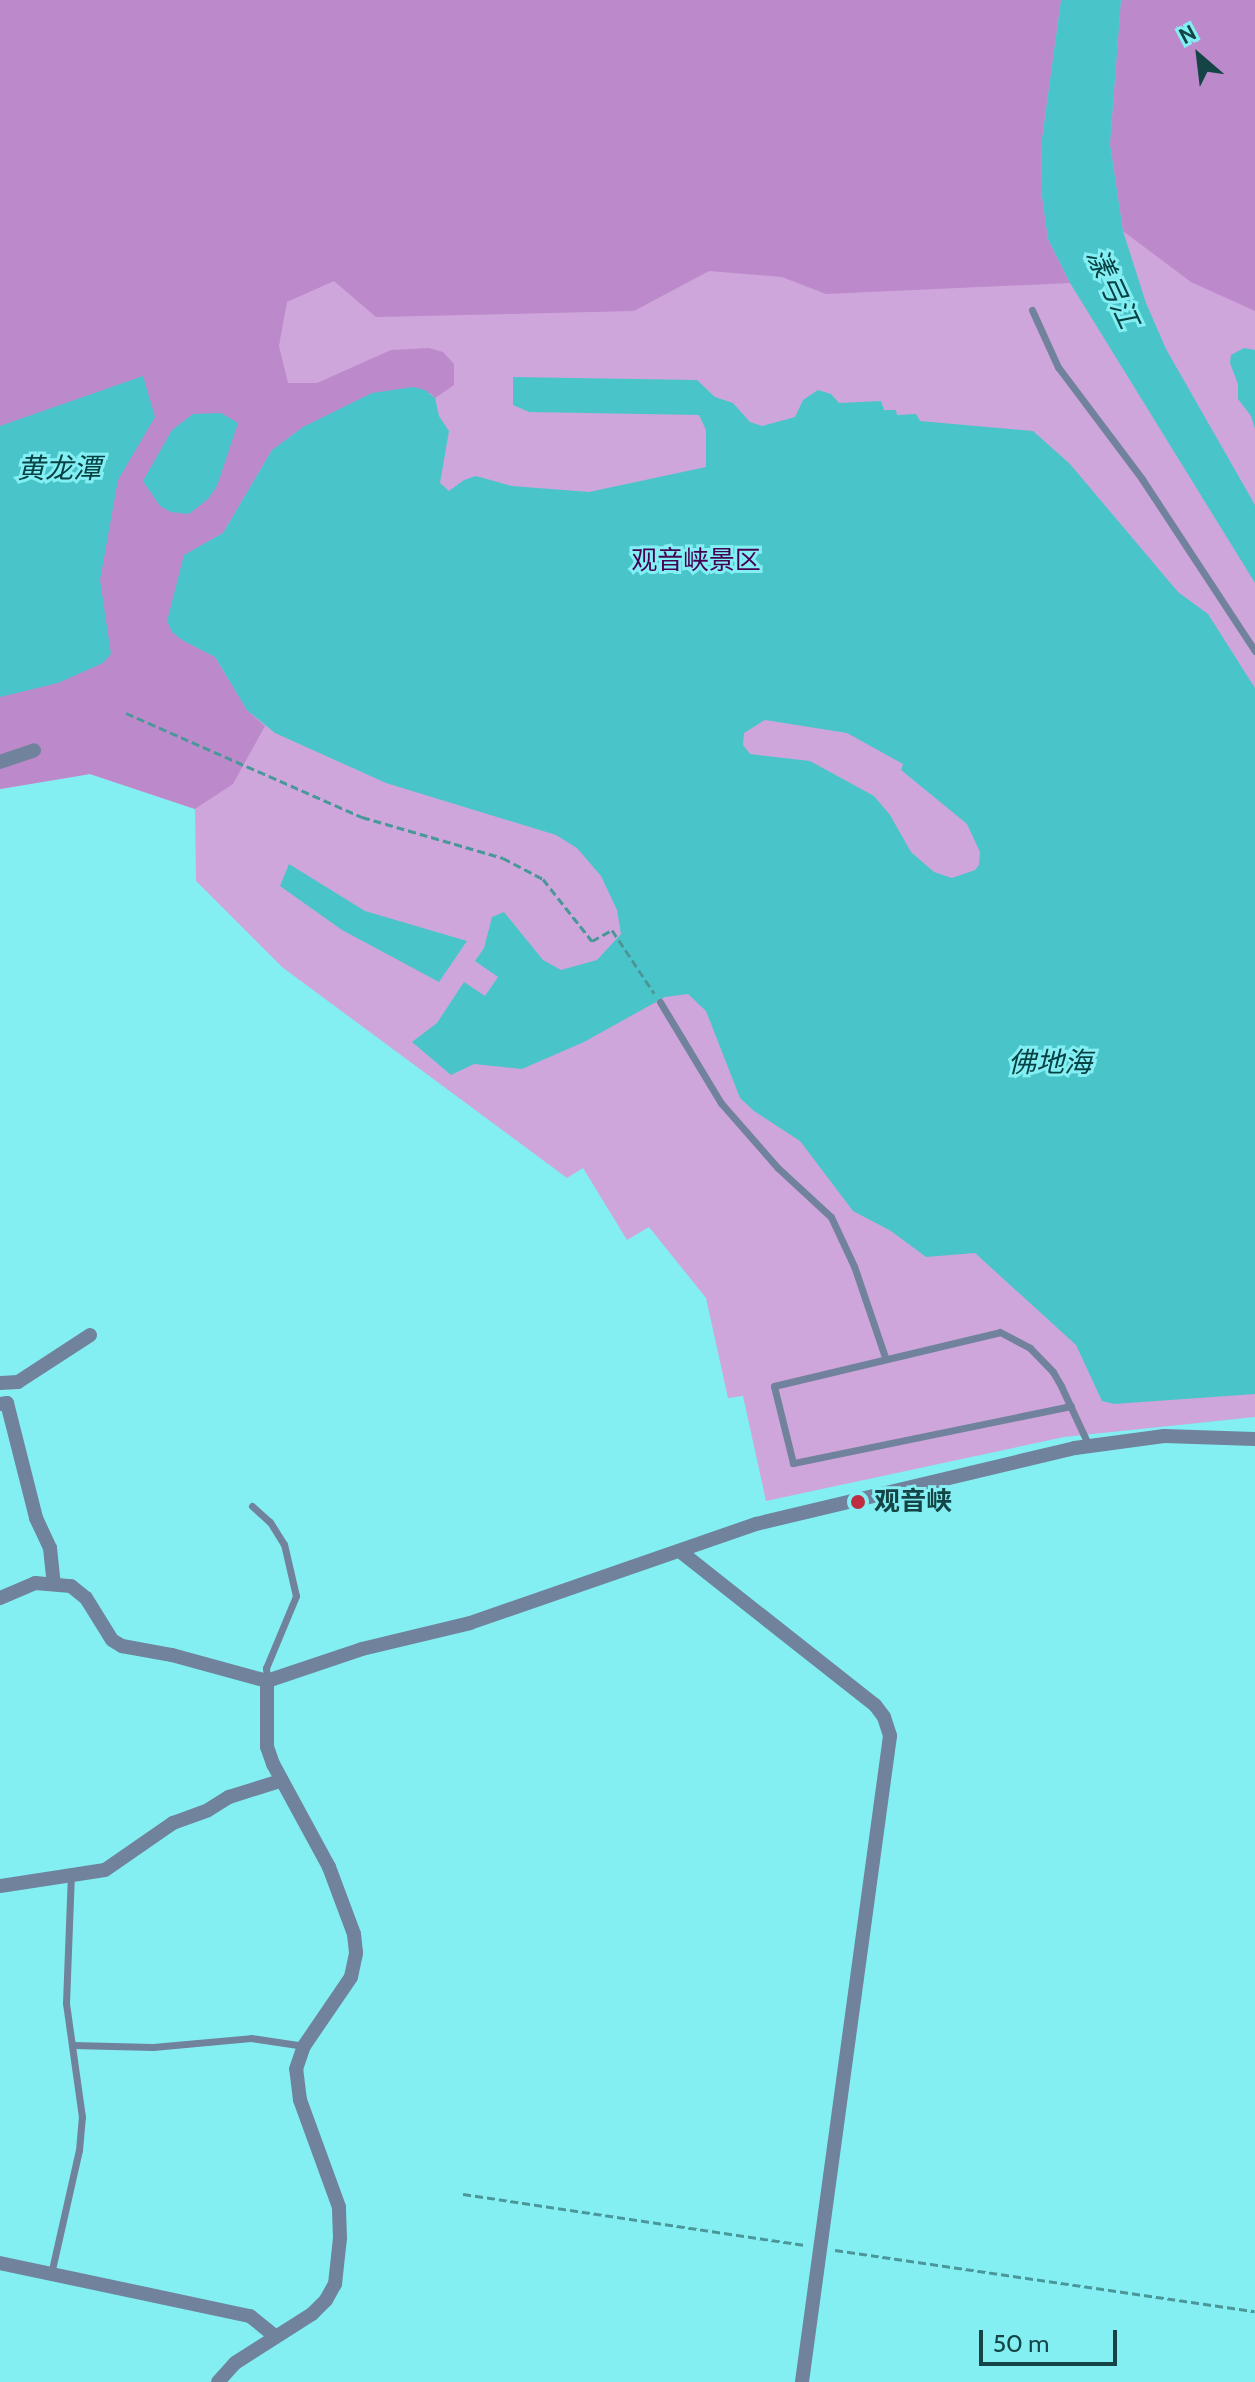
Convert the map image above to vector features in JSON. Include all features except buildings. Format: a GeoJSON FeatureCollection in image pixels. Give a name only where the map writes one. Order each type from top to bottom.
{"type":"FeatureCollection","features":[{"type":"Feature","properties":{"kind":"street"},"geometry":{"type":"LineString","coordinates":[[0,762],[34,750]]}},
{"type":"Feature","properties":{"kind":"street"},"geometry":{"type":"LineString","coordinates":[[0,1383],[18,1382],[90,1335]]}},
{"type":"Feature","properties":{"kind":"street"},"geometry":{"type":"LineString","coordinates":[[0,1404],[7,1403],[36,1518],[50,1548],[54,1584]]}},
{"type":"Feature","properties":{"kind":"street"},"geometry":{"type":"LineString","coordinates":[[0,1598],[23,1586],[71,1586],[86,1598],[112,1640],[122,1646],[172,1655],[267,1681],[362,1649],[470,1623],[756,1524],[1089,1446],[1164,1436],[1255,1439]]}},
{"type":"Feature","properties":{"kind":"street"},"geometry":{"type":"LineString","coordinates":[[681,1552],[875,1705],[888,1723],[890,1736],[802,2382]]}},
{"type":"Feature","properties":{"kind":"street"},"geometry":{"type":"LineString","coordinates":[[218,2382],[235,2363],[312,2314],[326,2300],[335,2284],[340,2238],[336,2195],[297,2082],[298,2057],[351,1977],[356,1953],[346,1904],[329,1867],[280,1781],[267,1747],[267,1681]]}},
{"type":"Feature","properties":{"kind":"street"},"geometry":{"type":"LineString","coordinates":[[0,1886],[116,1865],[173,1823],[208,1810],[229,1797],[280,1781]]}},
{"type":"Feature","properties":{"kind":"street"},"geometry":{"type":"LineString","coordinates":[[0,2263],[250,2316],[276,2337]]}},
{"type":"Feature","properties":{"kind":"lane"},"geometry":{"type":"LineString","coordinates":[[1032,310],[1058,367],[1142,479],[1255,651]]}},
{"type":"Feature","properties":{"kind":"lane"},"geometry":{"type":"LineString","coordinates":[[660,1002],[721,1103],[778,1168],[831,1217],[854,1266],[885,1357]]}},
{"type":"Feature","properties":{"kind":"lane"},"geometry":{"type":"LineString","coordinates":[[1071,1406],[793,1463],[774,1386],[885,1357],[1000,1332],[1023,1343],[1042,1359],[1071,1406],[1089,1446]]}},
{"type":"Feature","properties":{"kind":"lane"},"geometry":{"type":"LineString","coordinates":[[252,1506],[270,1522],[284,1544],[296,1596],[266,1668],[267,1681]]}},
{"type":"Feature","properties":{"kind":"lane"},"geometry":{"type":"LineString","coordinates":[[51,2274],[79,2150],[82,2117],[66,2003],[71,1875]]}},
{"type":"Feature","properties":{"kind":"lane"},"geometry":{"type":"LineString","coordinates":[[72,2045],[153,2047],[251,2038],[304,2046]]}},
{"type":"Feature","properties":{"kind":"path"},"geometry":{"type":"LineString","coordinates":[[126,713],[362,817],[503,858],[543,879],[592,941],[612,930],[660,1002]]}},
{"type":"Feature","properties":{"kind":"path"},"geometry":{"type":"LineString","coordinates":[[463,2194],[1255,2311]]}},
{"type":"Feature","properties":{"kind":"green space","name":"观音峡景区"},"geometry":{"type":"Polygon","coordinates":[[[0,0],[1255,0],[1255,1417],[1064,1437],[766,1501],[743,1396],[728,1398],[706,1298],[649,1227],[627,1240],[583,1168],[567,1178],[282,967],[196,881],[195,809],[90,774],[0,789],[0,0]]]}},
{"type":"Feature","properties":{"kind":"shaded area"},"geometry":{"type":"Polygon","coordinates":[[[0,0],[1061,0],[1042,139],[1041,189],[1048,239],[1070,283],[826,294],[782,277],[709,271],[634,311],[376,317],[334,281],[287,302],[279,346],[288,383],[317,383],[391,350],[429,348],[443,352],[454,364],[454,385],[435,398],[430,393],[326,416],[303,427],[272,450],[223,533],[184,555],[182,640],[215,657],[247,710],[265,726],[233,784],[195,809],[90,774],[0,789],[0,0]]]}},
{"type":"Feature","properties":{"kind":"shaded area"},"geometry":{"type":"Polygon","coordinates":[[[1121,0],[1255,0],[1255,311],[1191,282],[1123,231],[1110,144],[1121,0]]]}},
{"type":"Feature","properties":{"kind":"water","name":"漾弓江"},"geometry":{"type":"Polygon","coordinates":[[[1061,0],[1121,0],[1110,144],[1123,231],[1146,303],[1166,349],[1255,505],[1255,583],[1070,283],[1048,239],[1041,189],[1042,139],[1061,0]]]}},
{"type":"Feature","properties":{"kind":"water"},"geometry":{"type":"Polygon","coordinates":[[[1244,348],[1255,350],[1255,429],[1251,416],[1238,399],[1238,384],[1230,363],[1231,355],[1244,348]]]}},
{"type":"Feature","properties":{"kind":"water","name":"黄龙潭"},"geometry":{"type":"Polygon","coordinates":[[[143,376],[155,417],[118,480],[100,580],[111,654],[103,663],[58,683],[0,697],[0,426],[143,376]]]}},
{"type":"Feature","properties":{"kind":"water","name":"佛地海"},"geometry":{"type":"Polygon","coordinates":[[[513,377],[697,380],[715,397],[733,403],[750,422],[762,426],[795,417],[803,400],[818,390],[831,394],[839,403],[881,401],[884,410],[896,410],[897,415],[916,414],[920,421],[1033,431],[1070,464],[1178,592],[1208,614],[1255,688],[1255,1394],[1114,1404],[1102,1401],[1076,1345],[975,1253],[926,1257],[891,1231],[853,1211],[800,1141],[754,1111],[740,1098],[706,1011],[688,994],[665,997],[584,1042],[522,1069],[474,1064],[451,1075],[412,1042],[437,1023],[464,982],[485,996],[498,977],[475,961],[484,948],[492,917],[504,912],[543,960],[561,970],[597,960],[621,934],[617,910],[601,876],[577,848],[556,835],[386,783],[275,733],[247,710],[215,657],[182,640],[172,632],[167,621],[184,555],[223,533],[272,450],[303,427],[372,393],[413,387],[425,390],[435,398],[439,416],[449,431],[440,483],[449,491],[476,476],[512,486],[589,492],[706,467],[706,430],[699,415],[529,412],[513,405],[513,377]],[[765,720],[744,733],[743,745],[750,754],[810,761],[874,796],[890,815],[911,852],[934,872],[952,878],[975,870],[979,865],[980,852],[967,824],[901,770],[903,764],[847,733],[765,720]]]}},
{"type":"Feature","properties":{"kind":"water"},"geometry":{"type":"Polygon","coordinates":[[[221,413],[238,423],[217,486],[208,499],[189,514],[171,512],[160,506],[143,481],[172,430],[193,414],[221,413]]]}},
{"type":"Feature","properties":{"kind":"water"},"geometry":{"type":"Polygon","coordinates":[[[289,864],[365,911],[467,941],[439,982],[342,930],[280,886],[289,864]]]}},
{"type":"Feature","properties":{"kind":"place","name":"观音峡"},"geometry":{"type":"Point","coordinates":[858,1502]}}]}
